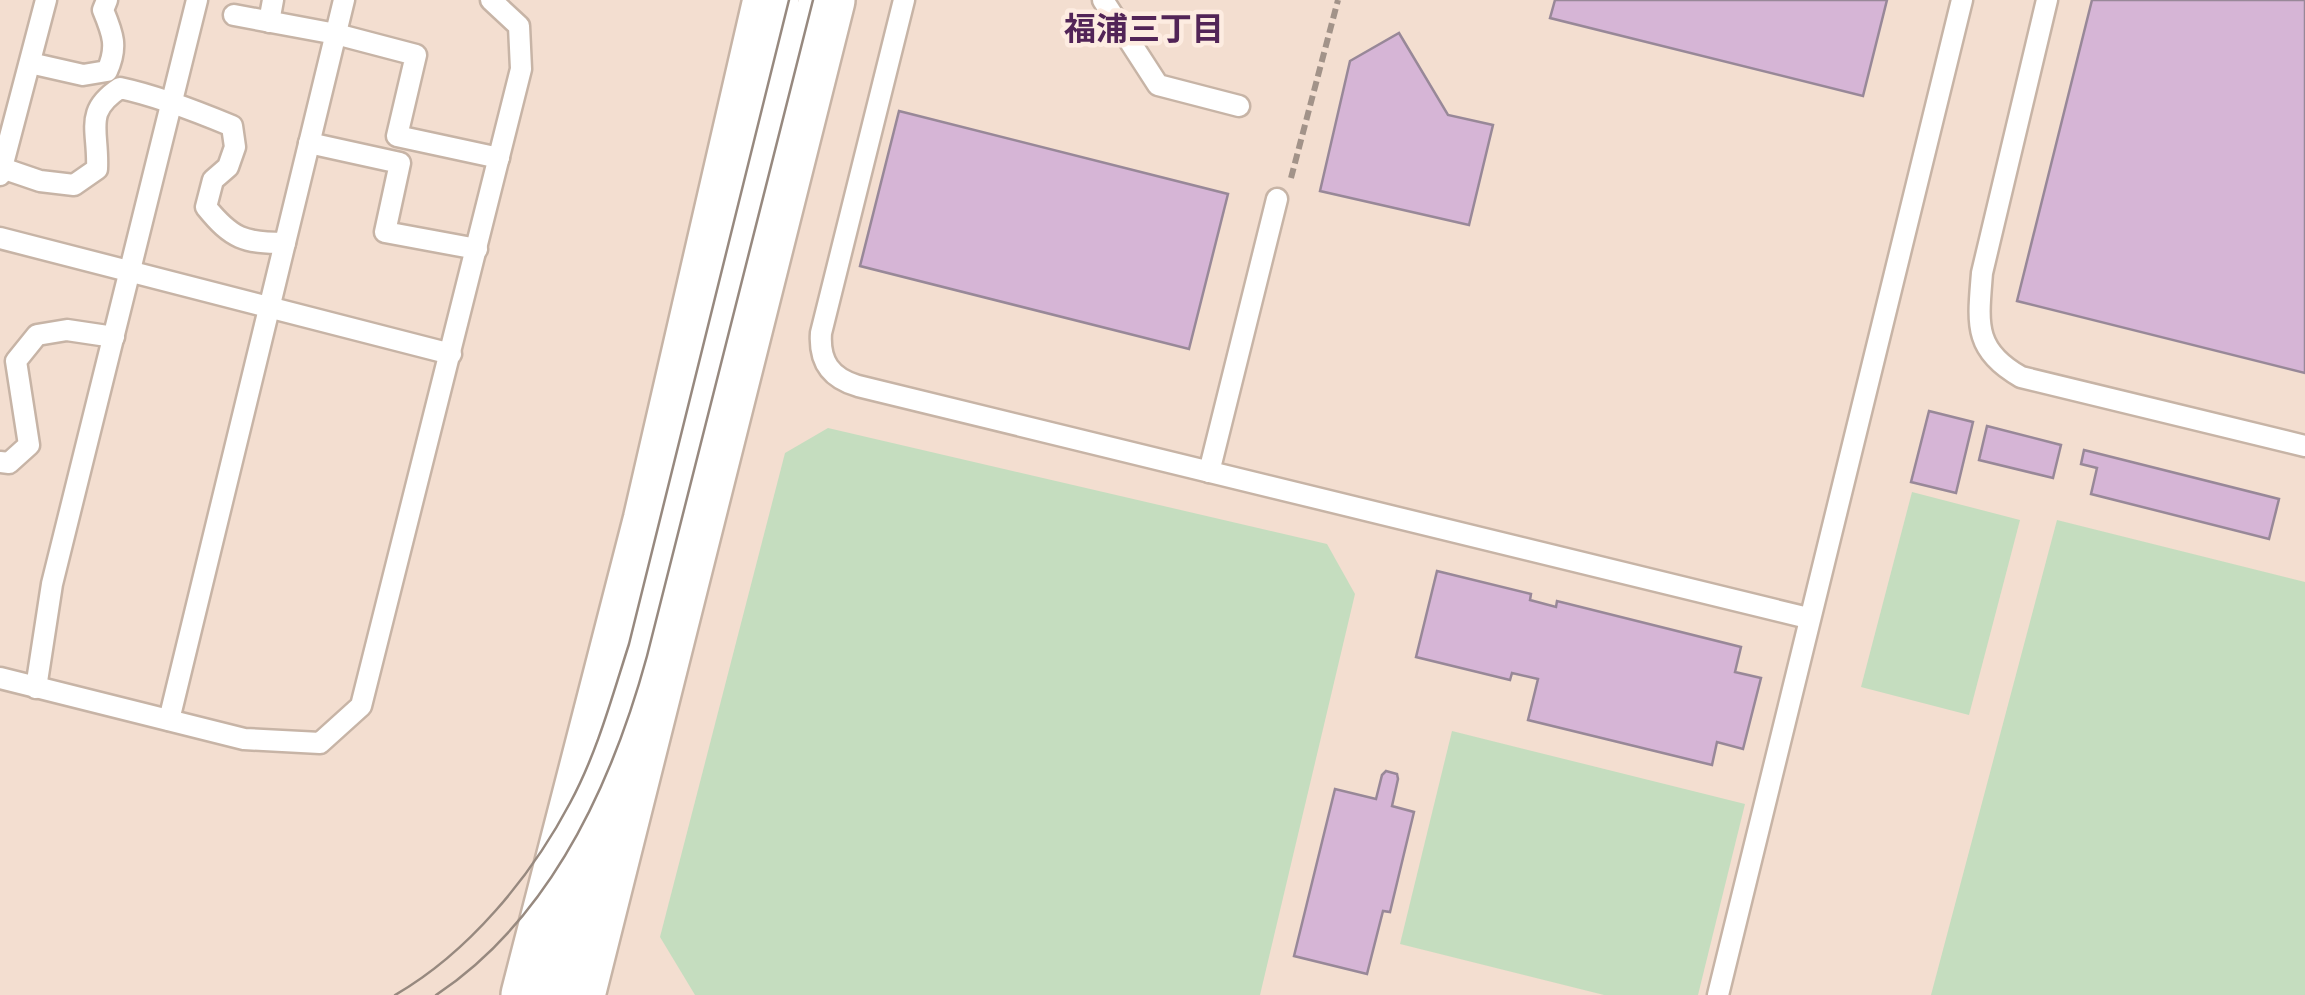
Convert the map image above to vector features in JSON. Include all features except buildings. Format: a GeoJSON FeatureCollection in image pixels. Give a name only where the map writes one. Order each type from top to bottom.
{"type":"FeatureCollection","features":[{"type":"Feature","properties":{"kind":"street"},"geometry":{"type":"LineString","coordinates":[[528,995],[651,521],[771,0]]}},
{"type":"Feature","properties":{"kind":"street"},"geometry":{"type":"LineString","coordinates":[[577,995],[827,0]]}},
{"type":"Feature","properties":{"kind":"lane"},"geometry":{"type":"LineString","coordinates":[[46,0],[1,171],[74,185],[98,168],[93,121],[102,100],[120,88],[151,94],[170,105],[232,126],[235,147],[228,167],[212,180],[206,207],[223,228],[248,243],[285,243]]}},
{"type":"Feature","properties":{"kind":"lane"},"geometry":{"type":"LineString","coordinates":[[30,63],[84,76],[107,70],[116,52],[103,10],[106,0]]}},
{"type":"Feature","properties":{"kind":"lane"},"geometry":{"type":"LineString","coordinates":[[36,688],[52,584],[197,0]]}},
{"type":"Feature","properties":{"kind":"lane"},"geometry":{"type":"LineString","coordinates":[[269,22],[273,0]]}},
{"type":"Feature","properties":{"kind":"lane"},"geometry":{"type":"LineString","coordinates":[[169,720],[344,0]]}},
{"type":"Feature","properties":{"kind":"lane"},"geometry":{"type":"LineString","coordinates":[[0,678],[244,738],[320,743],[360,706],[522,69],[519,26],[491,0]]}},
{"type":"Feature","properties":{"kind":"lane"},"geometry":{"type":"LineString","coordinates":[[904,0],[821,333],[822,357],[835,376],[858,386],[1808,618]]}},
{"type":"Feature","properties":{"kind":"lane"},"geometry":{"type":"LineString","coordinates":[[1103,0],[1158,85],[1239,106]]}},
{"type":"Feature","properties":{"kind":"lane"},"geometry":{"type":"LineString","coordinates":[[1718,995],[1962,0]]}},
{"type":"Feature","properties":{"kind":"lane"},"geometry":{"type":"LineString","coordinates":[[2047,0],[1982,273],[1979,310],[1983,344],[2000,365],[2022,377],[2305,446]]}},
{"type":"Feature","properties":{"kind":"lane"},"geometry":{"type":"LineString","coordinates":[[234,15],[336,34],[416,55],[397,136],[499,158]]}},
{"type":"Feature","properties":{"kind":"lane"},"geometry":{"type":"LineString","coordinates":[[309,143],[400,163],[385,232],[477,249]]}},
{"type":"Feature","properties":{"kind":"lane"},"geometry":{"type":"LineString","coordinates":[[1208,472],[1277,200]]}},
{"type":"Feature","properties":{"kind":"lane"},"geometry":{"type":"LineString","coordinates":[[0,238],[451,354]]}},
{"type":"Feature","properties":{"kind":"lane"},"geometry":{"type":"LineString","coordinates":[[0,462],[9,463],[28,445],[16,361],[37,335],[67,330],[114,338]]}},
{"type":"Feature","properties":{"kind":"path"},"geometry":{"type":"LineString","coordinates":[[1277,200],[1290,185],[1338,0]]}},
{"type":"Feature","properties":{"kind":"green space"},"geometry":{"type":"Polygon","coordinates":[[[828,428],[1327,544],[1355,594],[1260,995],[695,995],[660,937],[785,453],[828,428]]]}},
{"type":"Feature","properties":{"kind":"green space"},"geometry":{"type":"Polygon","coordinates":[[[1912,492],[2020,520],[1969,715],[1861,687],[1912,492]]]}},
{"type":"Feature","properties":{"kind":"green space"},"geometry":{"type":"Polygon","coordinates":[[[2057,520],[2305,582],[2305,995],[1931,995],[2057,520]]]}},
{"type":"Feature","properties":{"kind":"green space"},"geometry":{"type":"Polygon","coordinates":[[[1452,731],[1745,804],[1698,995],[1604,995],[1400,944],[1452,731]]]}},
{"type":"Feature","properties":{"kind":"tram line"},"geometry":{"type":"LineString","coordinates":[[395,995],[448,958],[517,885],[554,831],[588,765],[629,644],[789,0]]}},
{"type":"Feature","properties":{"kind":"tram line"},"geometry":{"type":"LineString","coordinates":[[436,995],[476,964],[544,888],[571,845],[615,752],[647,656],[813,0]]}},
{"type":"Feature","properties":{"kind":"district","name":"福浦三丁目"},"geometry":{"type":"Point","coordinates":[1144,29]}}]}
